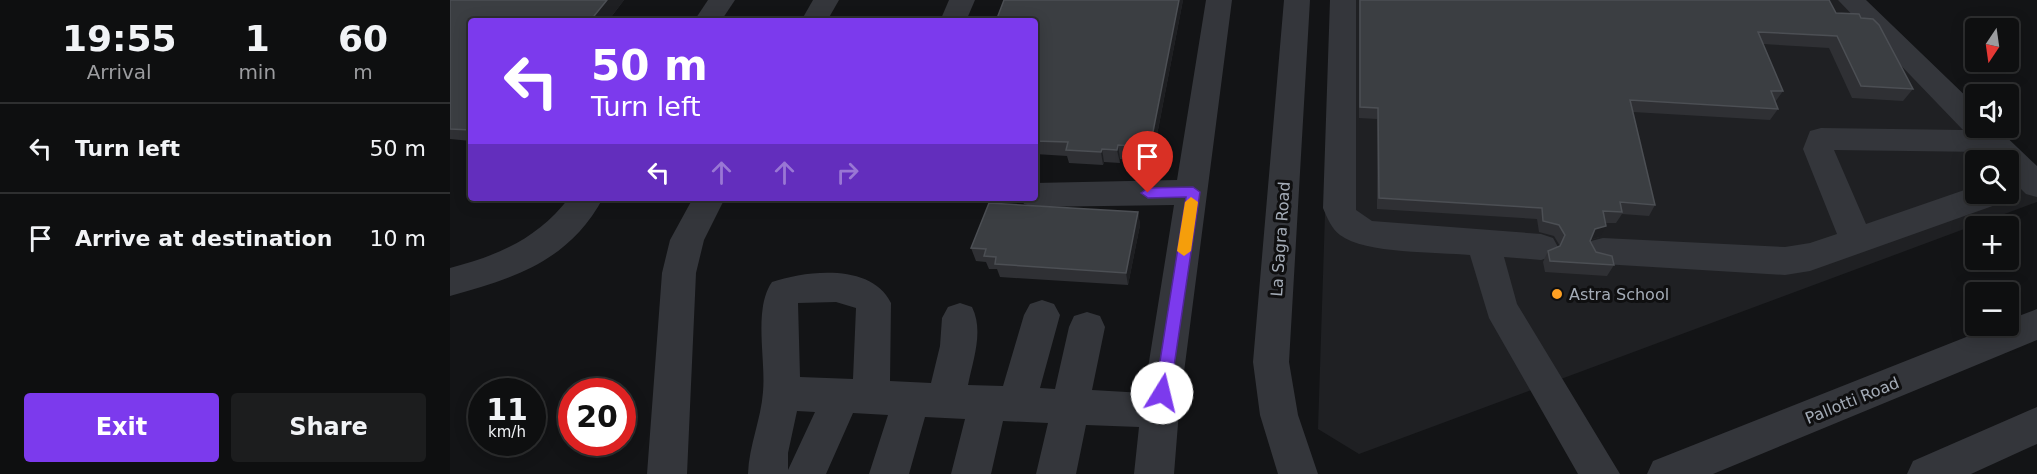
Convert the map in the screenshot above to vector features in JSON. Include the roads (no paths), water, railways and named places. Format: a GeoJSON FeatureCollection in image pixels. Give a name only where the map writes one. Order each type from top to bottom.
{"type":"FeatureCollection","features":[{"type":"Feature","properties":{"kind":"street"},"geometry":{"type":"LineString","coordinates":[[709,18],[722,0]]}},
{"type":"Feature","properties":{"kind":"street"},"geometry":{"type":"LineString","coordinates":[[816,18],[826,0]]}},
{"type":"Feature","properties":{"kind":"street"},"geometry":{"type":"LineString","coordinates":[[954,18],[962,0]]}},
{"type":"Feature","properties":{"kind":"street"},"geometry":{"type":"LineString","coordinates":[[1154,474],[1160,411],[1219,0]]}},
{"type":"Feature","properties":{"kind":"street","name":"La Sagra Road"},"geometry":{"type":"LineString","coordinates":[[1297,0],[1271,362],[1279,415],[1298,474]]}},
{"type":"Feature","properties":{"kind":"street"},"geometry":{"type":"LineString","coordinates":[[1343,0],[1339,208],[1341,215],[1353,228],[1372,234],[1541,247]]}},
{"type":"Feature","properties":{"kind":"street"},"geometry":{"type":"LineString","coordinates":[[1851,0],[1965,113]]}},
{"type":"Feature","properties":{"kind":"street"},"geometry":{"type":"LineString","coordinates":[[1856,240],[1818,149],[1821,139],[1965,132]]}},
{"type":"Feature","properties":{"kind":"street"},"geometry":{"type":"LineString","coordinates":[[1989,138],[2026,184]]}},
{"type":"Feature","properties":{"kind":"street"},"geometry":{"type":"LineString","coordinates":[[1038,195],[1193,192]]}},
{"type":"Feature","properties":{"kind":"street"},"geometry":{"type":"LineString","coordinates":[[450,282],[519,262],[545,246],[566,228],[585,201]]}},
{"type":"Feature","properties":{"kind":"street"},"geometry":{"type":"LineString","coordinates":[[667,474],[679,273],[687,240],[707,201]]}},
{"type":"Feature","properties":{"kind":"street"},"geometry":{"type":"LineString","coordinates":[[1603,252],[1785,261],[1810,257],[1965,203]]}},
{"type":"Feature","properties":{"kind":"street"},"geometry":{"type":"LineString","coordinates":[[1483,243],[1501,308],[1600,474]]}},
{"type":"Feature","properties":{"kind":"street"},"geometry":{"type":"LineString","coordinates":[[768,474],[768,453],[782,393],[780,298],[784,292],[793,290],[857,290],[870,297],[874,303],[856,397],[806,474]]}},
{"type":"Feature","properties":{"kind":"street"},"geometry":{"type":"LineString","coordinates":[[971,474],[1042,315]]}},
{"type":"Feature","properties":{"kind":"street"},"geometry":{"type":"LineString","coordinates":[[889,474],[958,346],[960,318]]}},
{"type":"Feature","properties":{"kind":"street","name":"Pallotti Road"},"geometry":{"type":"LineString","coordinates":[[1667,474],[2037,324]]}},
{"type":"Feature","properties":{"kind":"street"},"geometry":{"type":"LineString","coordinates":[[1056,474],[1087,327]]}},
{"type":"Feature","properties":{"kind":"street"},"geometry":{"type":"LineString","coordinates":[[782,393],[1160,411]]}},
{"type":"Feature","properties":{"kind":"street"},"geometry":{"type":"LineString","coordinates":[[1927,474],[2037,425]]}},
{"type":"Feature","properties":{"kind":"place","name":"Astra School"},"geometry":{"type":"Point","coordinates":[1557,294]}}]}
